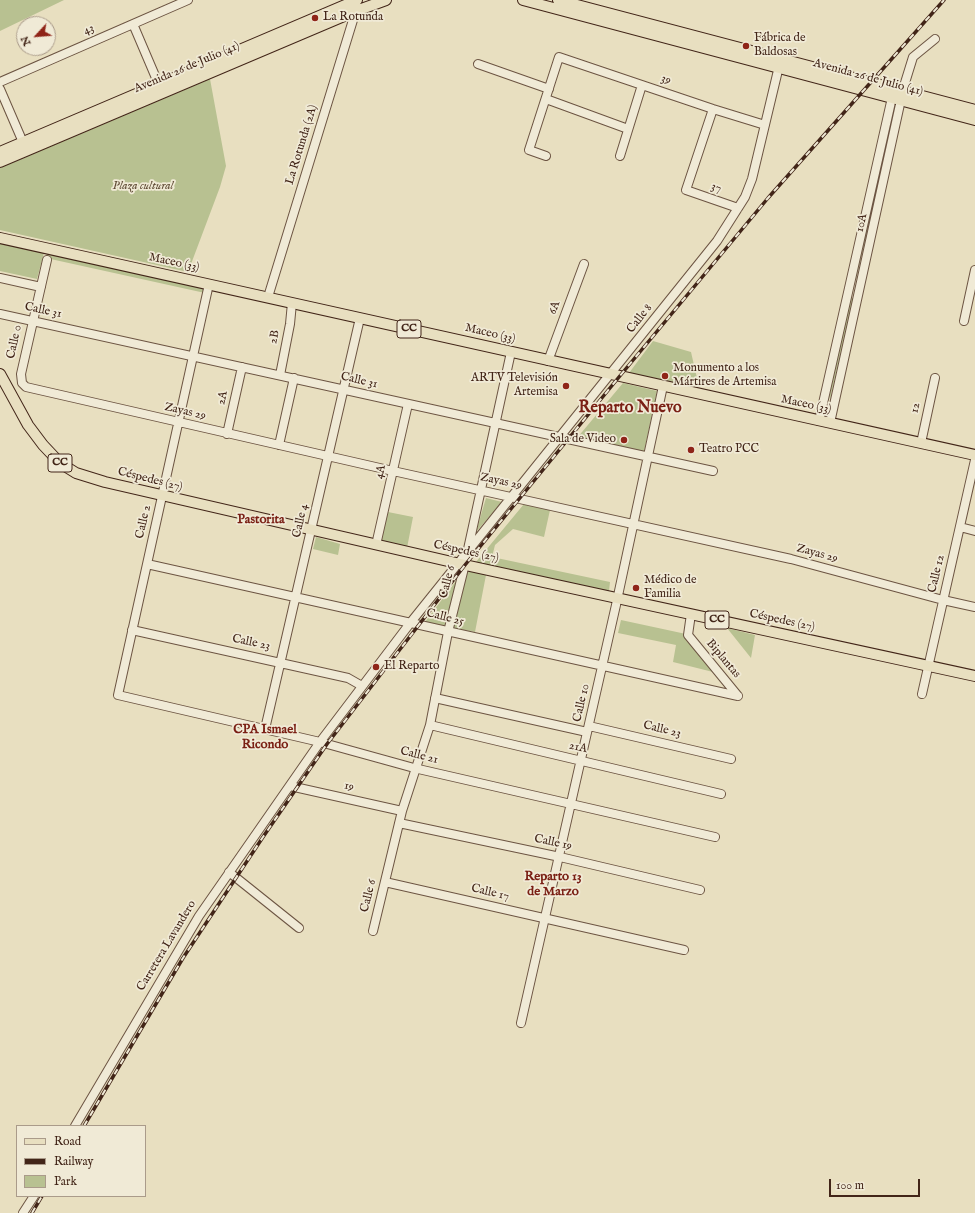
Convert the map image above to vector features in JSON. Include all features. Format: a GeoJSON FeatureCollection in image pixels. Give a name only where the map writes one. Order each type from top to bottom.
{"type":"FeatureCollection","features":[{"type":"Feature","properties":{"kind":"main road","name":"Avenida 26 de Julio (41)"},"geometry":{"type":"LineString","coordinates":[[0,162],[25,147],[159,85],[358,0]]}},
{"type":"Feature","properties":{"kind":"main road","name":"Avenida 26 de Julio (41)"},"geometry":{"type":"LineString","coordinates":[[0,152],[25,147],[386,0]]}},
{"type":"Feature","properties":{"kind":"main road","name":"Avenida 26 de Julio (41)"},"geometry":{"type":"LineString","coordinates":[[523,0],[780,62]]}},
{"type":"Feature","properties":{"kind":"main road","name":"Avenida 26 de Julio (41)"},"geometry":{"type":"LineString","coordinates":[[558,0],[897,94],[975,120]]}},
{"type":"Feature","properties":{"kind":"main road","name":"Avenida 26 de Julio (41)"},"geometry":{"type":"LineString","coordinates":[[897,94],[975,110]]}},
{"type":"Feature","properties":{"kind":"main road","name":"Maceo (33)"},"geometry":{"type":"LineString","coordinates":[[0,238],[610,375],[975,455]]}},
{"type":"Feature","properties":{"kind":"main road","name":"Céspedes (27)"},"geometry":{"type":"LineString","coordinates":[[0,374],[28,425],[43,445],[60,463],[76,473],[162,497],[975,676]]}},
{"type":"Feature","properties":{"kind":"street","name":"43"},"geometry":{"type":"LineString","coordinates":[[0,82],[188,0]]}},
{"type":"Feature","properties":{"kind":"street","name":"La Rotunda (2A)"},"geometry":{"type":"LineString","coordinates":[[268,297],[356,11],[358,0]]}},
{"type":"Feature","properties":{"kind":"street"},"geometry":{"type":"LineString","coordinates":[[133,24],[159,85]]}},
{"type":"Feature","properties":{"kind":"street","name":"10A"},"geometry":{"type":"LineString","coordinates":[[819,421],[848,290],[897,94],[913,57],[935,39]]}},
{"type":"Feature","properties":{"kind":"street","name":"39"},"geometry":{"type":"LineString","coordinates":[[549,89],[559,56],[713,109],[765,125]]}},
{"type":"Feature","properties":{"kind":"street","name":"Calle 8"},"geometry":{"type":"LineString","coordinates":[[362,686],[411,622],[461,564],[467,552],[717,241],[745,197],[752,178],[780,62]]}},
{"type":"Feature","properties":{"kind":"street"},"geometry":{"type":"LineString","coordinates":[[478,64],[549,89],[529,150],[546,156]]}},
{"type":"Feature","properties":{"kind":"street"},"geometry":{"type":"LineString","coordinates":[[620,156],[642,85]]}},
{"type":"Feature","properties":{"kind":"street"},"geometry":{"type":"LineString","coordinates":[[0,89],[25,147]]}},
{"type":"Feature","properties":{"kind":"street","name":"10A"},"geometry":{"type":"LineString","coordinates":[[830,423],[859,292],[897,94]]}},
{"type":"Feature","properties":{"kind":"street"},"geometry":{"type":"LineString","coordinates":[[546,99],[628,129]]}},
{"type":"Feature","properties":{"kind":"street","name":"37"},"geometry":{"type":"LineString","coordinates":[[713,109],[686,190],[738,208]]}},
{"type":"Feature","properties":{"kind":"street","name":"Calle 0"},"geometry":{"type":"LineString","coordinates":[[22,383],[21,374],[47,260]]}},
{"type":"Feature","properties":{"kind":"street","name":"6A"},"geometry":{"type":"LineString","coordinates":[[548,361],[584,264]]}},
{"type":"Feature","properties":{"kind":"street"},"geometry":{"type":"LineString","coordinates":[[964,321],[974,275]]}},
{"type":"Feature","properties":{"kind":"street"},"geometry":{"type":"LineString","coordinates":[[0,278],[41,287]]}},
{"type":"Feature","properties":{"kind":"street","name":"Calle 2"},"geometry":{"type":"LineString","coordinates":[[118,694],[209,284]]}},
{"type":"Feature","properties":{"kind":"street"},"geometry":{"type":"LineString","coordinates":[[848,290],[859,292]]}},
{"type":"Feature","properties":{"kind":"street","name":"2B"},"geometry":{"type":"LineString","coordinates":[[280,375],[290,324],[292,303]]}},
{"type":"Feature","properties":{"kind":"street","name":"Calle 31"},"geometry":{"type":"LineString","coordinates":[[0,314],[713,471]]}},
{"type":"Feature","properties":{"kind":"street","name":"Calle 4"},"geometry":{"type":"LineString","coordinates":[[265,729],[360,318]]}},
{"type":"Feature","properties":{"kind":"street","name":"Calle 6"},"geometry":{"type":"LineString","coordinates":[[467,552],[512,352]]}},
{"type":"Feature","properties":{"kind":"street","name":"2A"},"geometry":{"type":"LineString","coordinates":[[227,434],[242,367]]}},
{"type":"Feature","properties":{"kind":"street"},"geometry":{"type":"LineString","coordinates":[[279,445],[294,378]]}},
{"type":"Feature","properties":{"kind":"street","name":"12"},"geometry":{"type":"LineString","coordinates":[[921,443],[935,378]]}},
{"type":"Feature","properties":{"kind":"street","name":"Zayas 29"},"geometry":{"type":"LineString","coordinates":[[22,383],[26,387],[227,434],[791,559],[943,600],[975,607]]}},
{"type":"Feature","properties":{"kind":"street","name":"Calle 10"},"geometry":{"type":"LineString","coordinates":[[521,1023],[572,805],[663,386]]}},
{"type":"Feature","properties":{"kind":"street","name":"4A"},"geometry":{"type":"LineString","coordinates":[[376,545],[408,404]]}},
{"type":"Feature","properties":{"kind":"street","name":"Calle 12"},"geometry":{"type":"LineString","coordinates":[[922,694],[975,460]]}},
{"type":"Feature","properties":{"kind":"street"},"geometry":{"type":"LineString","coordinates":[[960,527],[975,531]]}},
{"type":"Feature","properties":{"kind":"street","name":"Calle 25"},"geometry":{"type":"LineString","coordinates":[[147,564],[296,596],[411,622],[448,632],[738,696]]}},
{"type":"Feature","properties":{"kind":"street","name":"Calle 6"},"geometry":{"type":"LineString","coordinates":[[373,931],[402,811],[414,768],[430,725],[461,564]]}},
{"type":"Feature","properties":{"kind":"street","name":"Biplantas"},"geometry":{"type":"LineString","coordinates":[[691,614],[688,635],[738,696]]}},
{"type":"Feature","properties":{"kind":"street","name":"Calle 23"},"geometry":{"type":"LineString","coordinates":[[132,630],[348,678],[362,686]]}},
{"type":"Feature","properties":{"kind":"street","name":"Carretera Lavandero"},"geometry":{"type":"LineString","coordinates":[[76,1125],[195,922],[320,742],[362,686]]}},
{"type":"Feature","properties":{"kind":"street","name":"Calle 21"},"geometry":{"type":"LineString","coordinates":[[118,694],[320,742],[414,768],[715,837]]}},
{"type":"Feature","properties":{"kind":"street","name":"Calle 23"},"geometry":{"type":"LineString","coordinates":[[436,698],[731,759]]}},
{"type":"Feature","properties":{"kind":"street","name":"21A"},"geometry":{"type":"LineString","coordinates":[[430,725],[721,794]]}},
{"type":"Feature","properties":{"kind":"street","name":"19"},"geometry":{"type":"LineString","coordinates":[[290,786],[402,811]]}},
{"type":"Feature","properties":{"kind":"street","name":"Calle 19"},"geometry":{"type":"LineString","coordinates":[[399,823],[560,857],[700,890]]}},
{"type":"Feature","properties":{"kind":"street"},"geometry":{"type":"LineString","coordinates":[[229,872],[299,928]]}},
{"type":"Feature","properties":{"kind":"street","name":"Calle 17"},"geometry":{"type":"LineString","coordinates":[[385,882],[545,917],[684,950]]}},
{"type":"Feature","properties":{"kind":"street"},"geometry":{"type":"LineString","coordinates":[[24,1213],[33,1197]]}},
{"type":"Feature","properties":{"kind":"green space"},"geometry":{"type":"Polygon","coordinates":[[[0,0],[64,0],[31,16],[16,16],[16,23],[0,31],[0,0]]]}},
{"type":"Feature","properties":{"kind":"green space","name":"Plaza cultural"},"geometry":{"type":"Polygon","coordinates":[[[210,79],[226,166],[220,187],[188,272],[0,230],[0,168],[210,79]]]}},
{"type":"Feature","properties":{"kind":"green space"},"geometry":{"type":"Polygon","coordinates":[[[888,132],[890,132],[856,280],[854,280],[888,132]]]}},
{"type":"Feature","properties":{"kind":"green space"},"geometry":{"type":"Polygon","coordinates":[[[0,243],[44,253],[37,279],[0,271],[0,243]]]}},
{"type":"Feature","properties":{"kind":"green space"},"geometry":{"type":"Polygon","coordinates":[[[47,253],[206,288],[205,293],[46,258],[47,253]]]}},
{"type":"Feature","properties":{"kind":"green space"},"geometry":{"type":"Polygon","coordinates":[[[850,298],[853,298],[830,399],[829,396],[850,298]]]}},
{"type":"Feature","properties":{"kind":"green space"},"geometry":{"type":"Polygon","coordinates":[[[653,341],[691,352],[699,387],[629,373],[653,341]]]}},
{"type":"Feature","properties":{"kind":"green space"},"geometry":{"type":"Polygon","coordinates":[[[623,383],[657,391],[644,452],[577,438],[623,383]]]}},
{"type":"Feature","properties":{"kind":"green space"},"geometry":{"type":"Polygon","coordinates":[[[486,498],[502,502],[476,532],[486,498]]]}},
{"type":"Feature","properties":{"kind":"green space"},"geometry":{"type":"Polygon","coordinates":[[[524,504],[550,510],[544,537],[513,529],[495,545],[492,557],[610,582],[609,591],[476,562],[524,504]]]}},
{"type":"Feature","properties":{"kind":"green space"},"geometry":{"type":"Polygon","coordinates":[[[388,512],[413,517],[407,548],[381,542],[388,512]]]}},
{"type":"Feature","properties":{"kind":"green space"},"geometry":{"type":"Polygon","coordinates":[[[316,537],[340,544],[338,555],[313,549],[316,537]]]}},
{"type":"Feature","properties":{"kind":"green space"},"geometry":{"type":"Polygon","coordinates":[[[470,571],[486,575],[475,632],[453,628],[467,573],[470,571]]]}},
{"type":"Feature","properties":{"kind":"green space"},"geometry":{"type":"Polygon","coordinates":[[[459,577],[447,626],[425,622],[459,577]]]}},
{"type":"Feature","properties":{"kind":"green space"},"geometry":{"type":"Polygon","coordinates":[[[621,620],[686,634],[717,673],[673,662],[676,645],[618,633],[621,620]]]}},
{"type":"Feature","properties":{"kind":"green space"},"geometry":{"type":"Polygon","coordinates":[[[727,628],[755,635],[751,658],[727,628]]]}},
{"type":"Feature","properties":{"kind":"railway"},"geometry":{"type":"LineString","coordinates":[[85,1125],[183,958],[327,744],[465,565],[619,377],[768,198],[944,0]]}},
{"type":"Feature","properties":{"kind":"railway"},"geometry":{"type":"LineString","coordinates":[[32,1213],[41,1197]]}},
{"type":"Feature","properties":{"kind":"place","name":"La Rotunda"},"geometry":{"type":"Point","coordinates":[315,18]}},
{"type":"Feature","properties":{"kind":"place","name":"Fábrica de Baldosas"},"geometry":{"type":"Point","coordinates":[746,46]}},
{"type":"Feature","properties":{"kind":"place","name":"Monumento a los Mártires de Artemisa"},"geometry":{"type":"Point","coordinates":[665,376]}},
{"type":"Feature","properties":{"kind":"place","name":"ARTV Televisión Artemisa"},"geometry":{"type":"Point","coordinates":[566,386]}},
{"type":"Feature","properties":{"kind":"place","name":"Sala de Video"},"geometry":{"type":"Point","coordinates":[624,440]}},
{"type":"Feature","properties":{"kind":"place","name":"Teatro PCC"},"geometry":{"type":"Point","coordinates":[691,450]}},
{"type":"Feature","properties":{"kind":"place","name":"Médico de Familia"},"geometry":{"type":"Point","coordinates":[636,588]}},
{"type":"Feature","properties":{"kind":"place","name":"El Reparto"},"geometry":{"type":"Point","coordinates":[376,667]}},
{"type":"Feature","properties":{"kind":"district","name":"Reparto Nuevo"},"geometry":{"type":"Point","coordinates":[630,409]}},
{"type":"Feature","properties":{"kind":"district","name":"Pastorita"},"geometry":{"type":"Point","coordinates":[261,520]}},
{"type":"Feature","properties":{"kind":"district","name":"CPA Ismael Ricondo"},"geometry":{"type":"Point","coordinates":[265,738]}},
{"type":"Feature","properties":{"kind":"district","name":"Reparto 13 de Marzo"},"geometry":{"type":"Point","coordinates":[553,884]}}]}
